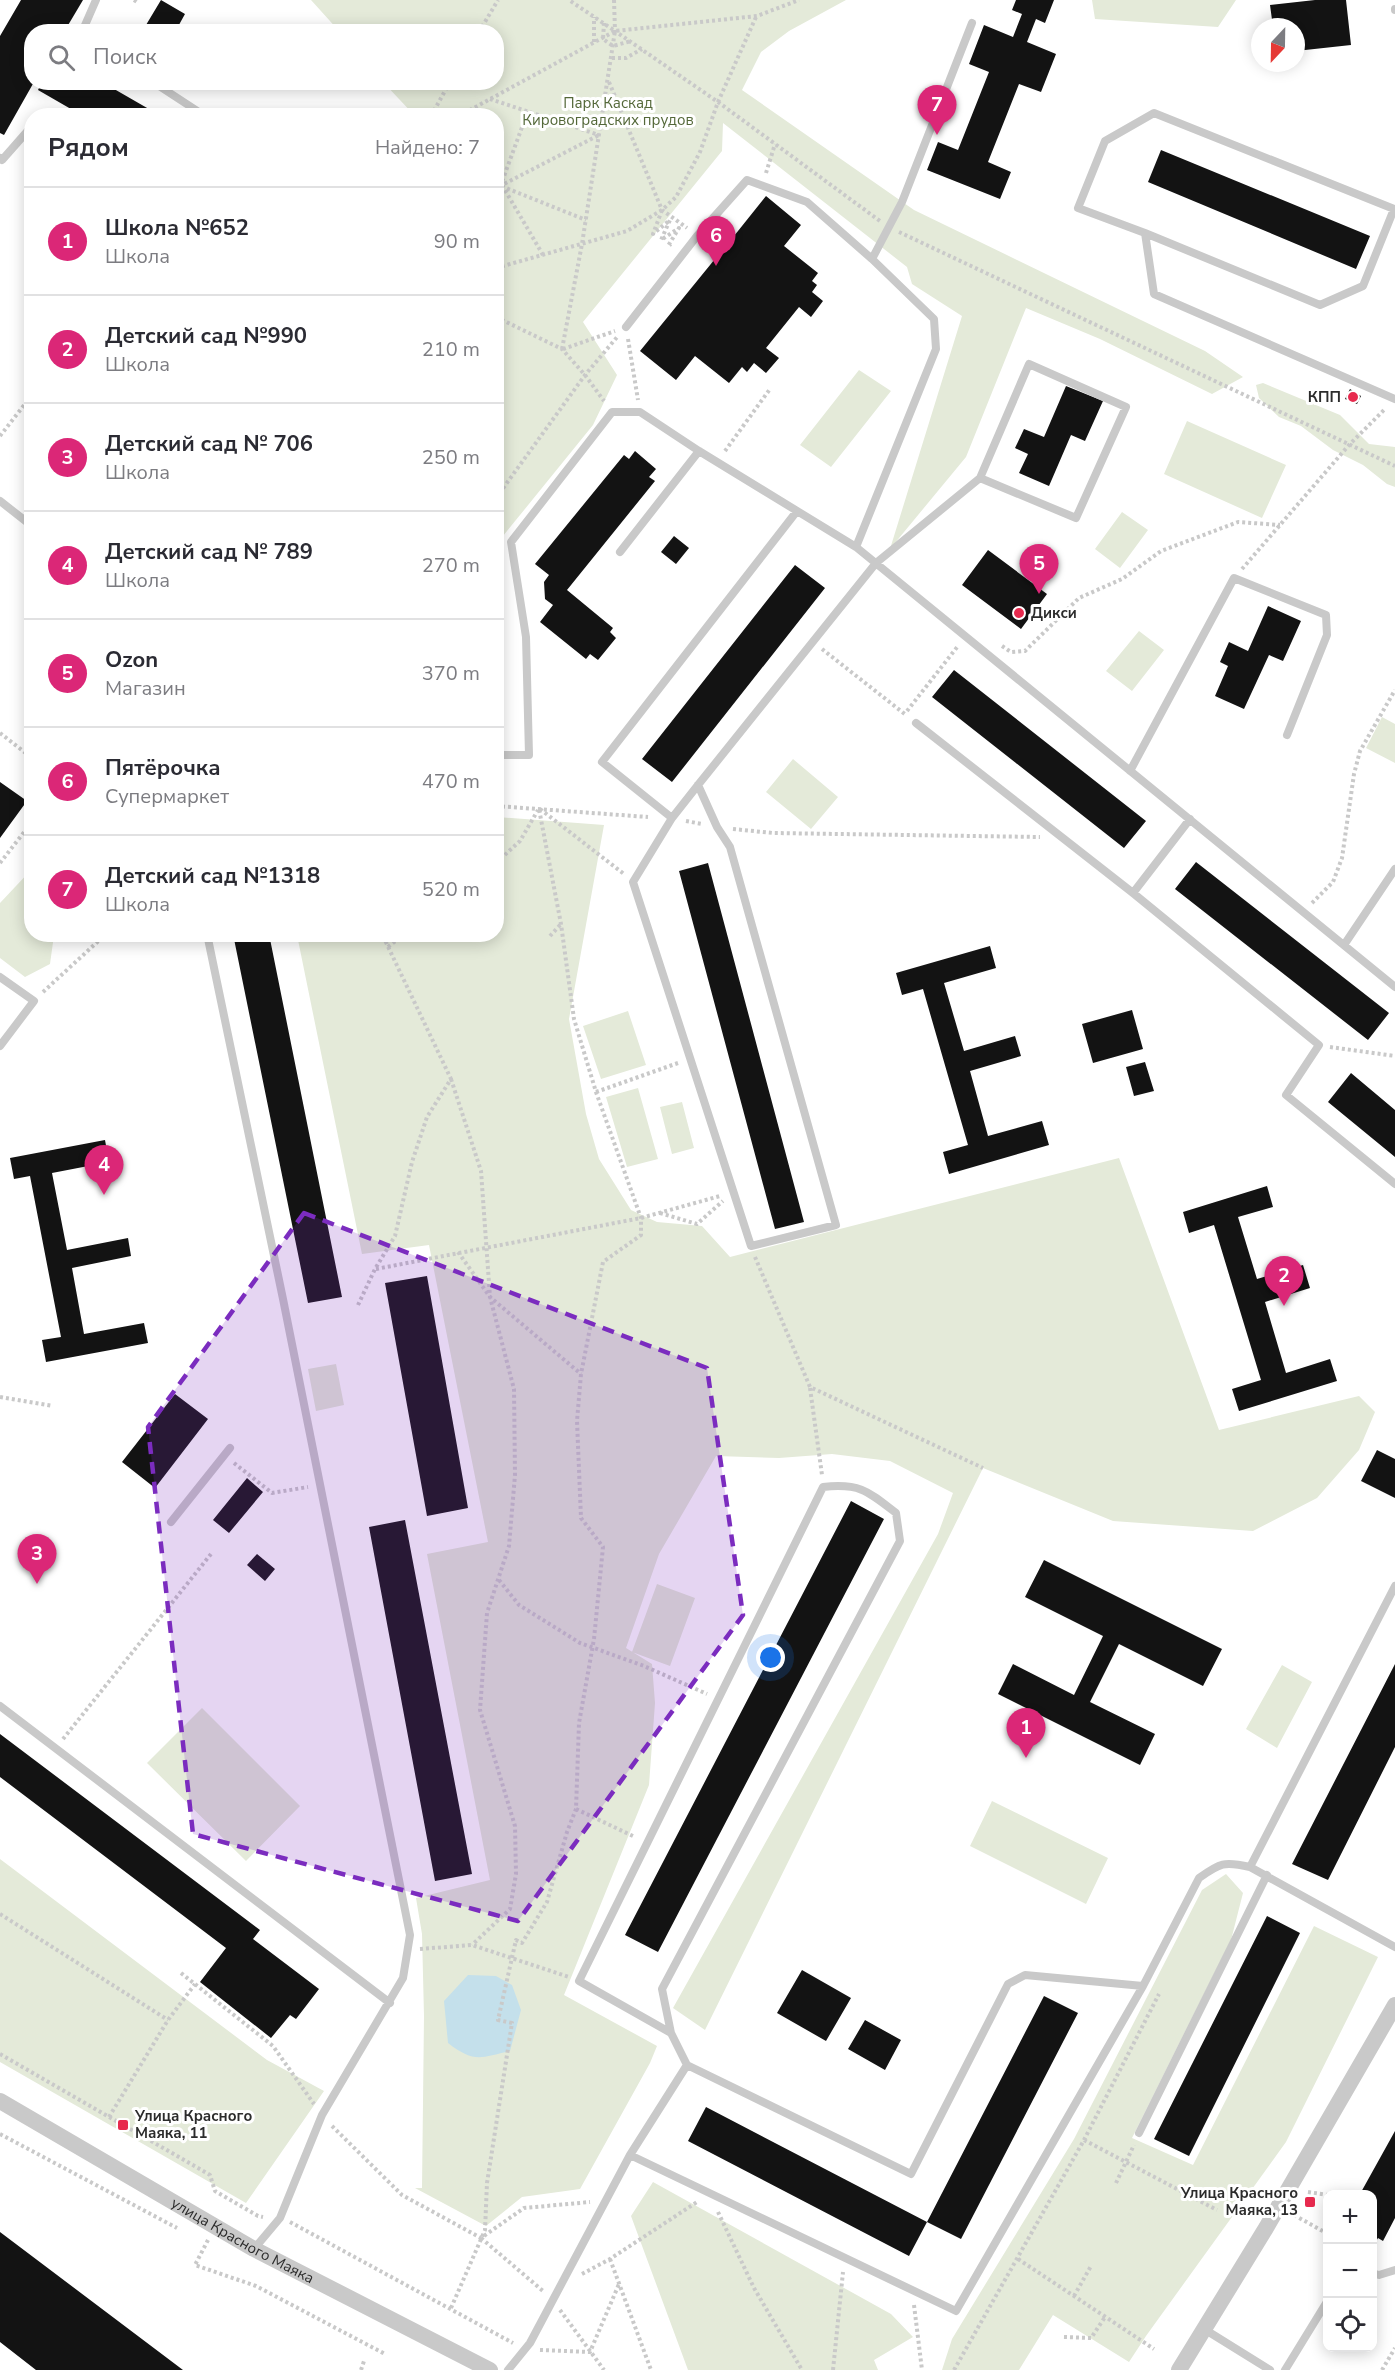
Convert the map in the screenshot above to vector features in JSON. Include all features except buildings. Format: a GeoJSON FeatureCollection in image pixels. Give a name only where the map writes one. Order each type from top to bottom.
{"type":"FeatureCollection","features":[{"type":"Feature","properties":{"kind":"street"},"geometry":{"type":"LineString","coordinates":[[1179,2370],[1266,2228],[1395,2005]]}},
{"type":"Feature","properties":{"kind":"street","name":"улица Красного Маяка"},"geometry":{"type":"LineString","coordinates":[[0,2101],[254,2250],[490,2370]]}},
{"type":"Feature","properties":{"kind":"lane"},"geometry":{"type":"LineString","coordinates":[[86,24],[96,0]]}},
{"type":"Feature","properties":{"kind":"lane"},"geometry":{"type":"LineString","coordinates":[[872,259],[902,202],[972,23]]}},
{"type":"Feature","properties":{"kind":"lane"},"geometry":{"type":"LineString","coordinates":[[165,90],[193,108]]}},
{"type":"Feature","properties":{"kind":"lane"},"geometry":{"type":"LineString","coordinates":[[1154,114],[1394,209],[1363,286],[1320,304],[1145,233],[1078,207],[1105,141],[1154,114]]}},
{"type":"Feature","properties":{"kind":"lane"},"geometry":{"type":"LineString","coordinates":[[0,158],[2,160],[24,135]]}},
{"type":"Feature","properties":{"kind":"lane"},"geometry":{"type":"LineString","coordinates":[[626,327],[697,236],[747,180],[807,202],[872,259],[934,319],[936,349],[856,547]]}},
{"type":"Feature","properties":{"kind":"lane"},"geometry":{"type":"LineString","coordinates":[[1145,233],[1154,294],[1395,399]]}},
{"type":"Feature","properties":{"kind":"lane"},"geometry":{"type":"LineString","coordinates":[[698,785],[717,827],[730,847],[836,1225],[751,1246],[633,882],[672,818],[698,785],[876,563],[980,478],[1029,364],[1126,407],[1076,518],[980,478]]}},
{"type":"Feature","properties":{"kind":"lane"},"geometry":{"type":"LineString","coordinates":[[504,754],[529,755],[526,637],[511,542],[612,412],[640,412],[699,451],[856,547],[1395,987]]}},
{"type":"Feature","properties":{"kind":"lane"},"geometry":{"type":"LineString","coordinates":[[620,552],[699,451]]}},
{"type":"Feature","properties":{"kind":"lane"},"geometry":{"type":"LineString","coordinates":[[0,501],[24,520]]}},
{"type":"Feature","properties":{"kind":"lane"},"geometry":{"type":"LineString","coordinates":[[672,818],[602,762],[797,511]]}},
{"type":"Feature","properties":{"kind":"lane"},"geometry":{"type":"LineString","coordinates":[[1130,771],[1234,578],[1326,615],[1328,635],[1287,735]]}},
{"type":"Feature","properties":{"kind":"lane"},"geometry":{"type":"LineString","coordinates":[[916,723],[1132,893],[1319,1045],[1286,1095],[1395,1184]]}},
{"type":"Feature","properties":{"kind":"lane"},"geometry":{"type":"LineString","coordinates":[[1132,893],[1190,819]]}},
{"type":"Feature","properties":{"kind":"lane"},"geometry":{"type":"LineString","coordinates":[[1344,945],[1395,869]]}},
{"type":"Feature","properties":{"kind":"lane"},"geometry":{"type":"LineString","coordinates":[[209,942],[283,1299],[410,1935],[403,1978],[322,2115],[280,2218],[254,2250]]}},
{"type":"Feature","properties":{"kind":"lane"},"geometry":{"type":"LineString","coordinates":[[0,977],[34,1001],[0,1047]]}},
{"type":"Feature","properties":{"kind":"lane"},"geometry":{"type":"LineString","coordinates":[[171,1522],[227,1451]]}},
{"type":"Feature","properties":{"kind":"lane"},"geometry":{"type":"LineString","coordinates":[[671,2033],[579,1981],[823,1487],[843,1485],[868,1490],[896,1513],[900,1541],[662,1989],[671,2033],[687,2065],[911,2174],[1008,1984],[1025,1975],[1143,1986]]}},
{"type":"Feature","properties":{"kind":"lane"},"geometry":{"type":"LineString","coordinates":[[1250,1867],[1394,1588]]}},
{"type":"Feature","properties":{"kind":"lane"},"geometry":{"type":"LineString","coordinates":[[0,1706],[390,2003]]}},
{"type":"Feature","properties":{"kind":"lane"},"geometry":{"type":"LineString","coordinates":[[630,2155],[956,2312],[1143,1986],[1199,1878],[1213,1868],[1229,1862],[1250,1867],[1395,1947]]}},
{"type":"Feature","properties":{"kind":"lane"},"geometry":{"type":"LineString","coordinates":[[1139,2133],[1267,1875]]}},
{"type":"Feature","properties":{"kind":"lane"},"geometry":{"type":"LineString","coordinates":[[508,2370],[525,2350],[630,2155],[687,2065]]}},
{"type":"Feature","properties":{"kind":"lane"},"geometry":{"type":"LineString","coordinates":[[1377,2274],[1395,2270]]}},
{"type":"Feature","properties":{"kind":"lane"},"geometry":{"type":"LineString","coordinates":[[1285,2370],[1323,2308]]}},
{"type":"Feature","properties":{"kind":"lane"},"geometry":{"type":"LineString","coordinates":[[1204,2329],[1270,2370]]}},
{"type":"Feature","properties":{"kind":"path"},"geometry":{"type":"LineString","coordinates":[[484,24],[498,0]]}},
{"type":"Feature","properties":{"kind":"path"},"geometry":{"type":"LineString","coordinates":[[569,0],[718,102],[888,227],[1395,466]]}},
{"type":"Feature","properties":{"kind":"path"},"geometry":{"type":"LineString","coordinates":[[562,349],[582,244],[612,58],[615,31],[614,0]]}},
{"type":"Feature","properties":{"kind":"path"},"geometry":{"type":"LineString","coordinates":[[473,108],[615,31],[756,16],[799,0]]}},
{"type":"Feature","properties":{"kind":"path"},"geometry":{"type":"LineString","coordinates":[[504,266],[627,231],[662,210],[676,197],[700,152],[718,102],[756,16]]}},
{"type":"Feature","properties":{"kind":"path"},"geometry":{"type":"LineString","coordinates":[[594,17],[594,42]]}},
{"type":"Feature","properties":{"kind":"path"},"geometry":{"type":"LineString","coordinates":[[603,39],[604,23]]}},
{"type":"Feature","properties":{"kind":"path"},"geometry":{"type":"LineString","coordinates":[[603,39],[613,46],[631,42]]}},
{"type":"Feature","properties":{"kind":"path"},"geometry":{"type":"LineString","coordinates":[[612,58],[626,58],[642,49]]}},
{"type":"Feature","properties":{"kind":"path"},"geometry":{"type":"LineString","coordinates":[[608,81],[662,210],[697,236]]}},
{"type":"Feature","properties":{"kind":"path"},"geometry":{"type":"LineString","coordinates":[[435,108],[445,90]]}},
{"type":"Feature","properties":{"kind":"path"},"geometry":{"type":"LineString","coordinates":[[489,99],[600,135]]}},
{"type":"Feature","properties":{"kind":"path"},"geometry":{"type":"LineString","coordinates":[[504,179],[528,111]]}},
{"type":"Feature","properties":{"kind":"path"},"geometry":{"type":"LineString","coordinates":[[504,184],[600,135]]}},
{"type":"Feature","properties":{"kind":"path"},"geometry":{"type":"LineString","coordinates":[[762,185],[775,144]]}},
{"type":"Feature","properties":{"kind":"path"},"geometry":{"type":"LineString","coordinates":[[504,186],[586,220]]}},
{"type":"Feature","properties":{"kind":"path"},"geometry":{"type":"LineString","coordinates":[[504,188],[543,255]]}},
{"type":"Feature","properties":{"kind":"path"},"geometry":{"type":"LineString","coordinates":[[662,210],[653,234],[670,220],[661,240],[679,228],[668,246],[678,240]]}},
{"type":"Feature","properties":{"kind":"path"},"geometry":{"type":"LineString","coordinates":[[504,321],[562,349],[585,375],[612,412]]}},
{"type":"Feature","properties":{"kind":"path"},"geometry":{"type":"LineString","coordinates":[[562,349],[626,327]]}},
{"type":"Feature","properties":{"kind":"path"},"geometry":{"type":"LineString","coordinates":[[504,487],[585,375],[626,327]]}},
{"type":"Feature","properties":{"kind":"path"},"geometry":{"type":"LineString","coordinates":[[626,327],[640,412]]}},
{"type":"Feature","properties":{"kind":"path"},"geometry":{"type":"LineString","coordinates":[[717,462],[771,389]]}},
{"type":"Feature","properties":{"kind":"path"},"geometry":{"type":"LineString","coordinates":[[1234,578],[1349,445],[1395,399]]}},
{"type":"Feature","properties":{"kind":"path"},"geometry":{"type":"LineString","coordinates":[[0,436],[24,405]]}},
{"type":"Feature","properties":{"kind":"path"},"geometry":{"type":"LineString","coordinates":[[994,640],[1011,652],[1025,651],[1079,598],[1122,579],[1161,551],[1238,522],[1280,525]]}},
{"type":"Feature","properties":{"kind":"path"},"geometry":{"type":"LineString","coordinates":[[813,642],[903,713],[966,636]]}},
{"type":"Feature","properties":{"kind":"path"},"geometry":{"type":"LineString","coordinates":[[1302,912],[1333,882],[1342,858],[1354,774],[1360,751],[1395,690]]}},
{"type":"Feature","properties":{"kind":"path"},"geometry":{"type":"LineString","coordinates":[[0,733],[24,752]]}},
{"type":"Feature","properties":{"kind":"path"},"geometry":{"type":"LineString","coordinates":[[504,807],[672,818],[717,827],[773,833],[1061,837]]}},
{"type":"Feature","properties":{"kind":"path"},"geometry":{"type":"LineString","coordinates":[[504,858],[520,841],[539,809]]}},
{"type":"Feature","properties":{"kind":"path"},"geometry":{"type":"LineString","coordinates":[[539,809],[633,882]]}},
{"type":"Feature","properties":{"kind":"path"},"geometry":{"type":"LineString","coordinates":[[451,2308],[484,2230],[486,2183],[512,2023],[498,2019],[516,1940],[522,1942],[547,1902],[576,1809],[579,1723],[593,1647],[603,1546],[581,1518],[578,1421],[581,1374],[603,1262],[641,1235],[641,1218],[596,1092],[574,1019],[561,924],[539,809]]}},
{"type":"Feature","properties":{"kind":"path"},"geometry":{"type":"LineString","coordinates":[[0,863],[24,832]]}},
{"type":"Feature","properties":{"kind":"path"},"geometry":{"type":"LineString","coordinates":[[550,936],[561,924]]}},
{"type":"Feature","properties":{"kind":"path"},"geometry":{"type":"LineString","coordinates":[[34,1001],[97,942]]}},
{"type":"Feature","properties":{"kind":"path"},"geometry":{"type":"LineString","coordinates":[[386,942],[451,1079],[481,1171],[490,1297],[514,1389],[515,1474],[510,1546],[487,1613],[480,1710],[515,1826],[516,1874],[510,1908],[472,1945]]}},
{"type":"Feature","properties":{"kind":"path"},"geometry":{"type":"LineString","coordinates":[[388,947],[394,942]]}},
{"type":"Feature","properties":{"kind":"path"},"geometry":{"type":"LineString","coordinates":[[1319,1045],[1395,1056]]}},
{"type":"Feature","properties":{"kind":"path"},"geometry":{"type":"LineString","coordinates":[[596,1092],[690,1059]]}},
{"type":"Feature","properties":{"kind":"path"},"geometry":{"type":"LineString","coordinates":[[358,1305],[375,1269],[395,1236],[412,1162],[427,1117],[451,1079]]}},
{"type":"Feature","properties":{"kind":"path"},"geometry":{"type":"LineString","coordinates":[[375,1269],[641,1218],[733,1192]]}},
{"type":"Feature","properties":{"kind":"path"},"geometry":{"type":"LineString","coordinates":[[659,1213],[697,1224],[733,1192]]}},
{"type":"Feature","properties":{"kind":"path"},"geometry":{"type":"LineString","coordinates":[[751,1246],[810,1387],[823,1487]]}},
{"type":"Feature","properties":{"kind":"path"},"geometry":{"type":"LineString","coordinates":[[458,1252],[490,1297],[581,1374]]}},
{"type":"Feature","properties":{"kind":"path"},"geometry":{"type":"LineString","coordinates":[[810,1387],[983,1468]]}},
{"type":"Feature","properties":{"kind":"path"},"geometry":{"type":"LineString","coordinates":[[0,1397],[53,1406]]}},
{"type":"Feature","properties":{"kind":"path"},"geometry":{"type":"LineString","coordinates":[[227,1451],[272,1493],[310,1487]]}},
{"type":"Feature","properties":{"kind":"path"},"geometry":{"type":"LineString","coordinates":[[55,1749],[211,1554]]}},
{"type":"Feature","properties":{"kind":"path"},"geometry":{"type":"LineString","coordinates":[[498,1580],[519,1605],[567,1636],[580,1643],[644,1666],[718,1700]]}},
{"type":"Feature","properties":{"kind":"path"},"geometry":{"type":"LineString","coordinates":[[576,1809],[648,1843]]}},
{"type":"Feature","properties":{"kind":"path"},"geometry":{"type":"LineString","coordinates":[[0,1914],[168,2020]]}},
{"type":"Feature","properties":{"kind":"path"},"geometry":{"type":"LineString","coordinates":[[407,1950],[472,1945],[579,1981]]}},
{"type":"Feature","properties":{"kind":"path"},"geometry":{"type":"LineString","coordinates":[[181,1973],[273,2046],[322,2115],[402,2195],[481,2238],[553,2299],[604,2370]]}},
{"type":"Feature","properties":{"kind":"path"},"geometry":{"type":"LineString","coordinates":[[109,2117],[168,2020],[195,1984]]}},
{"type":"Feature","properties":{"kind":"path"},"geometry":{"type":"LineString","coordinates":[[954,2370],[1084,2140],[1159,1994]]}},
{"type":"Feature","properties":{"kind":"path"},"geometry":{"type":"LineString","coordinates":[[0,2054],[210,2175],[214,2191],[258,2216],[280,2218],[451,2308],[525,2350],[590,2352]]}},
{"type":"Feature","properties":{"kind":"path"},"geometry":{"type":"LineString","coordinates":[[1116,2183],[1139,2133]]}},
{"type":"Feature","properties":{"kind":"path"},"geometry":{"type":"LineString","coordinates":[[0,2134],[177,2229]]}},
{"type":"Feature","properties":{"kind":"path"},"geometry":{"type":"LineString","coordinates":[[1084,2140],[1217,2210]]}},
{"type":"Feature","properties":{"kind":"path"},"geometry":{"type":"LineString","coordinates":[[1303,2199],[1308,2191],[1323,2194]]}},
{"type":"Feature","properties":{"kind":"path"},"geometry":{"type":"LineString","coordinates":[[560,2286],[610,2259],[710,2194],[754,2288],[802,2370]]}},
{"type":"Feature","properties":{"kind":"path"},"geometry":{"type":"LineString","coordinates":[[481,2238],[524,2208],[606,2200]]}},
{"type":"Feature","properties":{"kind":"path"},"geometry":{"type":"LineString","coordinates":[[1288,2224],[1299,2207]]}},
{"type":"Feature","properties":{"kind":"path"},"geometry":{"type":"LineString","coordinates":[[1294,2214],[1323,2231]]}},
{"type":"Feature","properties":{"kind":"path"},"geometry":{"type":"LineString","coordinates":[[833,2370],[844,2258]]}},
{"type":"Feature","properties":{"kind":"path"},"geometry":{"type":"LineString","coordinates":[[610,2259],[651,2370]]}},
{"type":"Feature","properties":{"kind":"path"},"geometry":{"type":"LineString","coordinates":[[1018,2259],[1154,2349]]}},
{"type":"Feature","properties":{"kind":"path"},"geometry":{"type":"LineString","coordinates":[[195,2265],[256,2286],[385,2354]]}},
{"type":"Feature","properties":{"kind":"path"},"geometry":{"type":"LineString","coordinates":[[1074,2296],[1091,2266]]}},
{"type":"Feature","properties":{"kind":"path"},"geometry":{"type":"LineString","coordinates":[[590,2352],[619,2284]]}},
{"type":"Feature","properties":{"kind":"path"},"geometry":{"type":"LineString","coordinates":[[913,2291],[921,2370]]}},
{"type":"Feature","properties":{"kind":"path"},"geometry":{"type":"LineString","coordinates":[[1064,2337],[1091,2338],[1105,2317]]}},
{"type":"Feature","properties":{"kind":"path"},"geometry":{"type":"LineString","coordinates":[[1382,2370],[1395,2348]]}},
{"type":"Feature","properties":{"kind":"path"},"geometry":{"type":"LineString","coordinates":[[361,2370],[364,2361]]}},
{"type":"Feature","properties":{"kind":"highlighted area"},"geometry":{"type":"Polygon","coordinates":[[[304,1213],[707,1368],[743,1615],[518,1921],[193,1834],[148,1427],[304,1213]]]}},
{"type":"Feature","properties":{"kind":"green space","name":"Парк Каскад Кировоградских прудов"},"geometry":{"type":"Polygon","coordinates":[[[311,0],[846,0],[789,31],[761,52],[742,90],[914,210],[1205,351],[1243,377],[1212,394],[1100,339],[1026,308],[966,457],[890,549],[962,316],[912,284],[907,267],[723,123],[722,151],[583,322],[617,375],[593,425],[504,535],[504,108],[407,108],[391,90],[504,90],[504,24],[333,24],[311,0]]]}},
{"type":"Feature","properties":{"kind":"green space"},"geometry":{"type":"Polygon","coordinates":[[[1092,0],[1236,0],[1218,27],[1095,19],[1092,0]]]}},
{"type":"Feature","properties":{"kind":"green space"},"geometry":{"type":"Polygon","coordinates":[[[859,370],[891,391],[831,467],[800,445],[859,370]]]}},
{"type":"Feature","properties":{"kind":"green space"},"geometry":{"type":"Polygon","coordinates":[[[1263,383],[1340,415],[1369,444],[1395,447],[1395,487],[1387,484],[1363,465],[1333,450],[1301,426],[1279,417],[1259,398],[1256,385],[1263,383]]]}},
{"type":"Feature","properties":{"kind":"green space"},"geometry":{"type":"Polygon","coordinates":[[[1187,421],[1286,465],[1262,518],[1164,474],[1187,421]]]}},
{"type":"Feature","properties":{"kind":"green space"},"geometry":{"type":"Polygon","coordinates":[[[1122,512],[1148,530],[1120,568],[1095,549],[1122,512]]]}},
{"type":"Feature","properties":{"kind":"green space"},"geometry":{"type":"Polygon","coordinates":[[[1139,631],[1164,650],[1132,691],[1106,671],[1139,631]]]}},
{"type":"Feature","properties":{"kind":"green space"},"geometry":{"type":"Polygon","coordinates":[[[1382,717],[1395,724],[1395,763],[1366,748],[1382,717]]]}},
{"type":"Feature","properties":{"kind":"green space"},"geometry":{"type":"Polygon","coordinates":[[[793,759],[838,797],[811,829],[766,792],[793,759]]]}},
{"type":"Feature","properties":{"kind":"green space"},"geometry":{"type":"Polygon","coordinates":[[[504,818],[604,825],[569,1019],[586,1114],[599,1159],[631,1210],[657,1222],[702,1226],[730,1257],[1119,1158],[1219,1430],[1359,1396],[1375,1412],[1359,1450],[1317,1498],[1253,1531],[1113,1521],[983,1468],[705,2030],[673,2008],[938,1534],[953,1493],[890,1461],[832,1454],[779,1458],[716,1456],[659,1554],[626,1648],[652,1664],[655,1703],[649,1785],[564,1995],[657,2046],[650,2063],[580,2189],[522,2197],[486,2226],[415,2188],[422,2188],[424,2016],[422,1934],[416,1898],[490,1880],[427,1554],[488,1542],[429,1245],[362,1254],[298,942],[504,942],[504,818]]]}},
{"type":"Feature","properties":{"kind":"green space"},"geometry":{"type":"Polygon","coordinates":[[[24,877],[24,942],[53,942],[50,964],[25,977],[0,958],[0,903],[24,877]]]}},
{"type":"Feature","properties":{"kind":"green space"},"geometry":{"type":"Polygon","coordinates":[[[628,1011],[646,1065],[601,1079],[583,1026],[628,1011]]]}},
{"type":"Feature","properties":{"kind":"green space"},"geometry":{"type":"Polygon","coordinates":[[[638,1088],[658,1159],[627,1167],[606,1097],[638,1088]]]}},
{"type":"Feature","properties":{"kind":"green space"},"geometry":{"type":"Polygon","coordinates":[[[682,1102],[694,1148],[672,1154],[660,1107],[682,1102]]]}},
{"type":"Feature","properties":{"kind":"green space"},"geometry":{"type":"Polygon","coordinates":[[[336,1364],[344,1405],[316,1411],[308,1369],[336,1364]]]}},
{"type":"Feature","properties":{"kind":"green space"},"geometry":{"type":"Polygon","coordinates":[[[657,1584],[695,1598],[670,1666],[632,1652],[657,1584]]]}},
{"type":"Feature","properties":{"kind":"green space"},"geometry":{"type":"Polygon","coordinates":[[[1282,1665],[1312,1682],[1277,1748],[1246,1729],[1282,1665]]]}},
{"type":"Feature","properties":{"kind":"green space"},"geometry":{"type":"Polygon","coordinates":[[[202,1708],[300,1806],[246,1861],[147,1763],[202,1708]]]}},
{"type":"Feature","properties":{"kind":"green space"},"geometry":{"type":"Polygon","coordinates":[[[992,1801],[1108,1858],[1086,1904],[970,1846],[992,1801]]]}},
{"type":"Feature","properties":{"kind":"green space"},"geometry":{"type":"Polygon","coordinates":[[[0,1859],[267,2060],[324,2091],[246,2203],[0,2062],[0,1859]]]}},
{"type":"Feature","properties":{"kind":"green space"},"geometry":{"type":"Polygon","coordinates":[[[1226,1874],[1243,1893],[1231,1940],[1132,2138],[1193,2165],[1314,1926],[1378,1957],[1286,2142],[1129,2362],[1053,2315],[1019,2370],[942,2370],[952,2339],[1074,2139],[1202,1890],[1226,1874]]]}},
{"type":"Feature","properties":{"kind":"green space"},"geometry":{"type":"Polygon","coordinates":[[[653,2182],[891,2314],[913,2337],[874,2360],[878,2370],[688,2370],[631,2216],[653,2182]]]}},
{"type":"Feature","properties":{"kind":"water"},"geometry":{"type":"Polygon","coordinates":[[[468,1975],[496,1976],[512,1985],[521,2010],[510,2051],[478,2057],[464,2054],[448,2043],[444,2001],[468,1975]]]}},
{"type":"Feature","properties":{"kind":"place","name":"Детский сад №1318"},"geometry":{"type":"Point","coordinates":[937,135]}},
{"type":"Feature","properties":{"kind":"place","name":"Пятёрочка"},"geometry":{"type":"Point","coordinates":[716,266]}},
{"type":"Feature","properties":{"kind":"place","name":"КПП"},"geometry":{"type":"Point","coordinates":[1353,397]}},
{"type":"Feature","properties":{"kind":"place","name":"Ozon"},"geometry":{"type":"Point","coordinates":[1039,594]}},
{"type":"Feature","properties":{"kind":"place","name":"Дикси"},"geometry":{"type":"Point","coordinates":[1019,613]}},
{"type":"Feature","properties":{"kind":"place","name":"Детский сад № 789"},"geometry":{"type":"Point","coordinates":[104,1195]}},
{"type":"Feature","properties":{"kind":"place","name":"Детский сад №990"},"geometry":{"type":"Point","coordinates":[1284,1306]}},
{"type":"Feature","properties":{"kind":"place","name":"Детский сад № 706"},"geometry":{"type":"Point","coordinates":[37,1584]}},
{"type":"Feature","properties":{"kind":"place","name":"Школа №652"},"geometry":{"type":"Point","coordinates":[1026,1758]}},
{"type":"Feature","properties":{"kind":"place","name":"Улица Красного Маяка, 11"},"geometry":{"type":"Point","coordinates":[123,2125]}},
{"type":"Feature","properties":{"kind":"place","name":"Улица Красного Маяка, 13"},"geometry":{"type":"Point","coordinates":[1310,2202]}}]}
